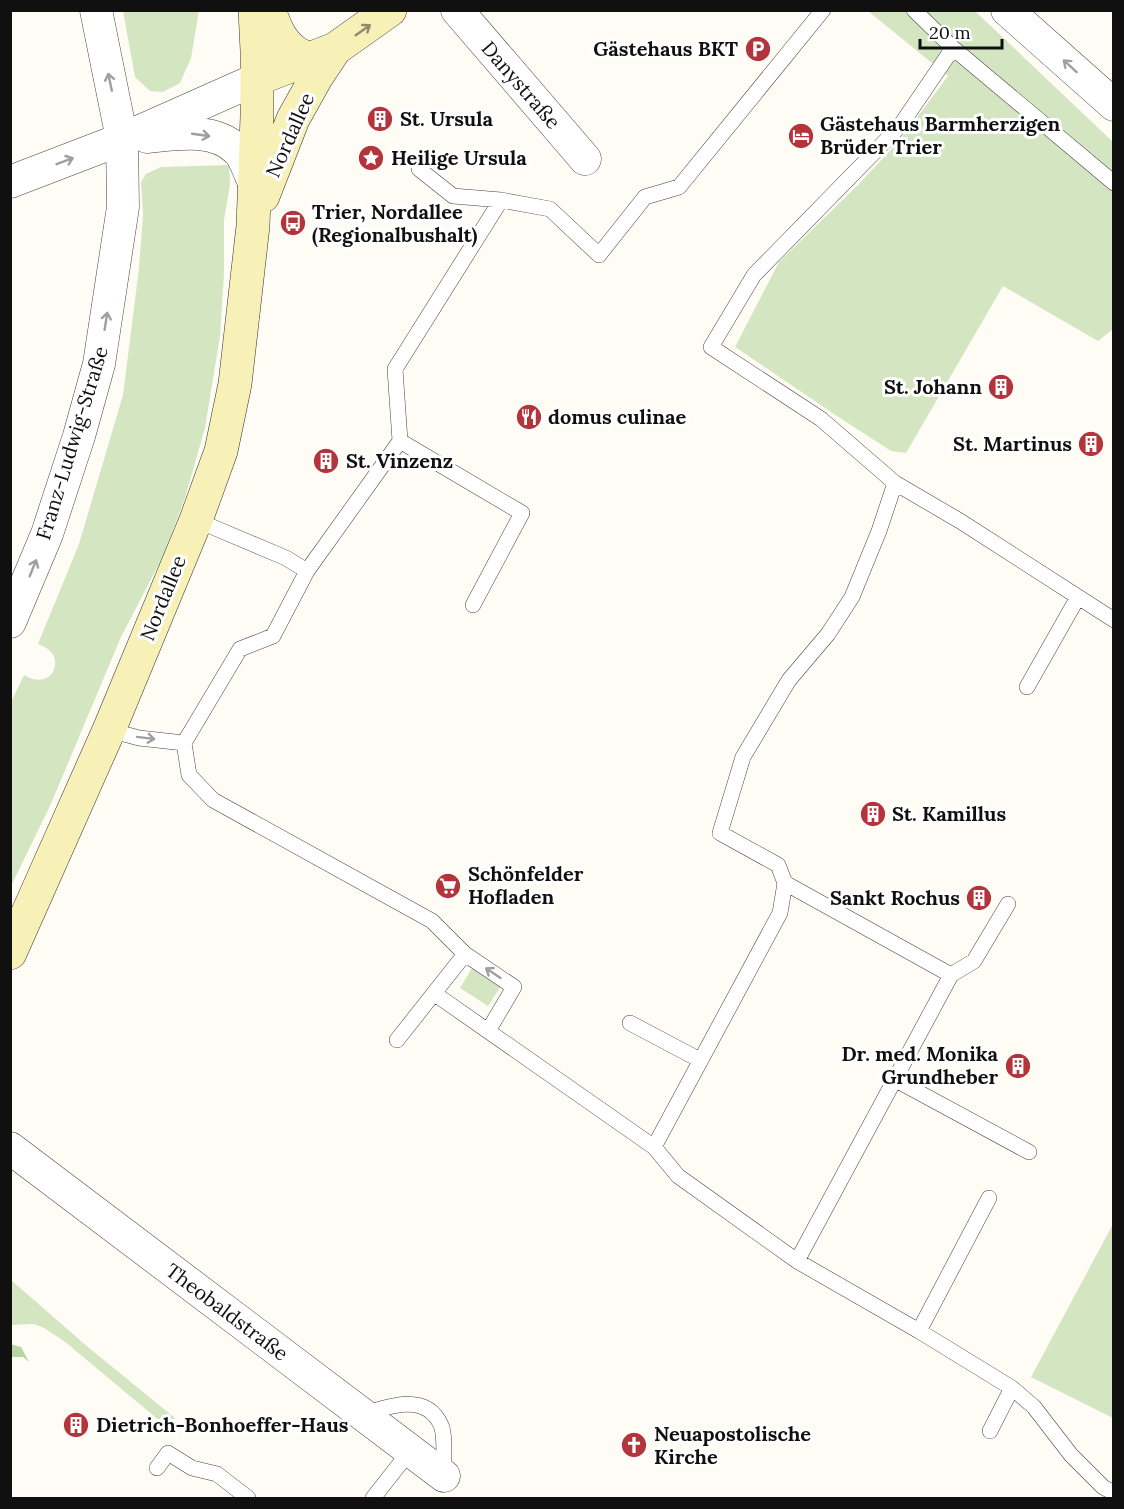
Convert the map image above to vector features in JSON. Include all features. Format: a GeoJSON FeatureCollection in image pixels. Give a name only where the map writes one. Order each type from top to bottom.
{"type":"FeatureCollection","features":[{"type":"Feature","properties":{"kind":"main road","name":"Nordallee"},"geometry":{"type":"LineString","coordinates":[[10,953],[109,730],[196,520],[221,451],[235,384],[253,226],[257,116],[255,10]]}},
{"type":"Feature","properties":{"kind":"main road"},"geometry":{"type":"LineString","coordinates":[[269,10],[276,31],[294,52],[323,54]]}},
{"type":"Feature","properties":{"kind":"main road"},"geometry":{"type":"LineString","coordinates":[[257,79],[323,54],[390,10]]}},
{"type":"Feature","properties":{"kind":"main road","name":"Nordallee"},"geometry":{"type":"LineString","coordinates":[[253,226],[292,119],[317,76],[323,54]]}},
{"type":"Feature","properties":{"kind":"street","name":"Franz-Ludwig-Straße"},"geometry":{"type":"LineString","coordinates":[[10,622],[47,534],[79,436],[99,364],[123,207],[122,139],[96,10]]}},
{"type":"Feature","properties":{"kind":"street","name":"Danystraße"},"geometry":{"type":"LineString","coordinates":[[457,10],[585,159]]}},
{"type":"Feature","properties":{"kind":"street"},"geometry":{"type":"LineString","coordinates":[[1007,10],[1113,105]]}},
{"type":"Feature","properties":{"kind":"street"},"geometry":{"type":"LineString","coordinates":[[10,182],[122,139],[257,79]]}},
{"type":"Feature","properties":{"kind":"street"},"geometry":{"type":"LineString","coordinates":[[122,139],[183,134],[222,139],[238,150],[254,183]]}},
{"type":"Feature","properties":{"kind":"street","name":"Theobaldstraße"},"geometry":{"type":"LineString","coordinates":[[10,1148],[444,1476]]}},
{"type":"Feature","properties":{"kind":"lane"},"geometry":{"type":"LineString","coordinates":[[419,169],[453,196],[501,200],[550,209],[599,255],[645,197],[679,187],[823,10]]}},
{"type":"Feature","properties":{"kind":"lane"},"geometry":{"type":"LineString","coordinates":[[914,10],[953,48],[1113,183]]}},
{"type":"Feature","properties":{"kind":"lane"},"geometry":{"type":"LineString","coordinates":[[953,48],[900,126],[754,275],[711,347],[821,419],[895,483],[960,521],[1113,620]]}},
{"type":"Feature","properties":{"kind":"lane"},"geometry":{"type":"LineString","coordinates":[[488,1031],[514,987],[465,954],[432,921],[213,800],[189,775],[184,743],[240,649],[273,636],[307,571],[400,441],[395,369],[501,200]]}},
{"type":"Feature","properties":{"kind":"lane"},"geometry":{"type":"LineString","coordinates":[[400,441],[522,513],[473,604]]}},
{"type":"Feature","properties":{"kind":"lane"},"geometry":{"type":"LineString","coordinates":[[654,1147],[780,913],[785,883],[778,865],[720,833],[743,757],[789,680],[828,634],[852,597],[879,531],[895,483]]}},
{"type":"Feature","properties":{"kind":"lane"},"geometry":{"type":"LineString","coordinates":[[196,520],[286,558],[307,571]]}},
{"type":"Feature","properties":{"kind":"lane"},"geometry":{"type":"LineString","coordinates":[[1027,687],[1078,597]]}},
{"type":"Feature","properties":{"kind":"lane"},"geometry":{"type":"LineString","coordinates":[[109,730],[139,738],[184,743]]}},
{"type":"Feature","properties":{"kind":"lane"},"geometry":{"type":"LineString","coordinates":[[785,883],[951,975]]}},
{"type":"Feature","properties":{"kind":"lane"},"geometry":{"type":"LineString","coordinates":[[797,1261],[951,975],[974,961],[1008,904]]}},
{"type":"Feature","properties":{"kind":"lane"},"geometry":{"type":"LineString","coordinates":[[397,1040],[465,954]]}},
{"type":"Feature","properties":{"kind":"lane"},"geometry":{"type":"LineString","coordinates":[[435,994],[654,1147],[678,1176],[797,1261],[1012,1388],[1034,1407],[1071,1455],[1103,1487],[1113,1493]]}},
{"type":"Feature","properties":{"kind":"lane"},"geometry":{"type":"LineString","coordinates":[[630,1023],[700,1060]]}},
{"type":"Feature","properties":{"kind":"lane"},"geometry":{"type":"LineString","coordinates":[[894,1079],[1029,1152]]}},
{"type":"Feature","properties":{"kind":"lane"},"geometry":{"type":"LineString","coordinates":[[919,1331],[989,1198]]}},
{"type":"Feature","properties":{"kind":"lane"},"geometry":{"type":"LineString","coordinates":[[990,1431],[1012,1388]]}},
{"type":"Feature","properties":{"kind":"lane"},"geometry":{"type":"LineString","coordinates":[[362,1414],[387,1406],[409,1404],[420,1406],[433,1413],[441,1426],[444,1476]]}},
{"type":"Feature","properties":{"kind":"lane"},"geometry":{"type":"LineString","coordinates":[[373,1498],[410,1451]]}},
{"type":"Feature","properties":{"kind":"lane"},"geometry":{"type":"LineString","coordinates":[[157,1468],[168,1453],[192,1468],[217,1474],[248,1498]]}},
{"type":"Feature","properties":{"kind":"green space"},"geometry":{"type":"Polygon","coordinates":[[[123,11],[199,11],[191,58],[180,83],[163,92],[150,91],[135,77],[123,11]]]}},
{"type":"Feature","properties":{"kind":"green space"},"geometry":{"type":"Polygon","coordinates":[[[868,11],[975,11],[1113,142],[1113,329],[1098,341],[1003,286],[906,453],[891,451],[735,347],[779,262],[859,184],[900,140],[948,76],[868,11]]]}},
{"type":"Feature","properties":{"kind":"green space"},"geometry":{"type":"Polygon","coordinates":[[[229,165],[230,185],[224,220],[224,274],[220,336],[205,428],[184,501],[162,558],[121,637],[50,806],[11,886],[11,702],[24,675],[43,679],[53,672],[55,660],[51,652],[38,644],[79,544],[123,395],[139,268],[143,214],[141,182],[146,174],[161,167],[229,165]]]}},
{"type":"Feature","properties":{"kind":"green space"},"geometry":{"type":"Polygon","coordinates":[[[472,968],[501,986],[488,1006],[460,988],[472,968]]]}},
{"type":"Feature","properties":{"kind":"green space"},"geometry":{"type":"Polygon","coordinates":[[[1114,1224],[1113,1418],[1031,1377],[1114,1224]]]}},
{"type":"Feature","properties":{"kind":"green space"},"geometry":{"type":"Polygon","coordinates":[[[11,1280],[89,1348],[175,1418],[167,1427],[64,1341],[34,1324],[11,1325],[11,1280]]]}},
{"type":"Feature","properties":{"kind":"green space"},"geometry":{"type":"Polygon","coordinates":[[[10,1344],[21,1347],[29,1362],[23,1357],[11,1357],[10,1344]]]}},
{"type":"Feature","properties":{"kind":"place","name":"Gästehaus BKT"},"geometry":{"type":"Point","coordinates":[758,49]}},
{"type":"Feature","properties":{"kind":"place","name":"St. Ursula"},"geometry":{"type":"Point","coordinates":[380,119]}},
{"type":"Feature","properties":{"kind":"place","name":"Gästehaus Barmherzigen Brüder Trier"},"geometry":{"type":"Point","coordinates":[801,136]}},
{"type":"Feature","properties":{"kind":"place","name":"Heilige Ursula"},"geometry":{"type":"Point","coordinates":[371,158]}},
{"type":"Feature","properties":{"kind":"place","name":"Trier, Nordallee (Regionalbushalt)"},"geometry":{"type":"Point","coordinates":[293,223]}},
{"type":"Feature","properties":{"kind":"place","name":"St. Johann"},"geometry":{"type":"Point","coordinates":[1001,387]}},
{"type":"Feature","properties":{"kind":"place","name":"domus culinae"},"geometry":{"type":"Point","coordinates":[529,417]}},
{"type":"Feature","properties":{"kind":"place","name":"St. Martinus"},"geometry":{"type":"Point","coordinates":[1091,444]}},
{"type":"Feature","properties":{"kind":"place","name":"St. Vinzenz"},"geometry":{"type":"Point","coordinates":[326,461]}},
{"type":"Feature","properties":{"kind":"place","name":"St. Kamillus"},"geometry":{"type":"Point","coordinates":[873,814]}},
{"type":"Feature","properties":{"kind":"place","name":"Schönfelder Hofladen"},"geometry":{"type":"Point","coordinates":[448,886]}},
{"type":"Feature","properties":{"kind":"place","name":"Sankt Rochus"},"geometry":{"type":"Point","coordinates":[979,898]}},
{"type":"Feature","properties":{"kind":"place","name":"Dr. med. Monika Grundheber"},"geometry":{"type":"Point","coordinates":[1018,1066]}},
{"type":"Feature","properties":{"kind":"place","name":"Dietrich-Bonhoeffer-Haus"},"geometry":{"type":"Point","coordinates":[76,1425]}},
{"type":"Feature","properties":{"kind":"place","name":"Neuapostolische Kirche"},"geometry":{"type":"Point","coordinates":[634,1445]}}]}
